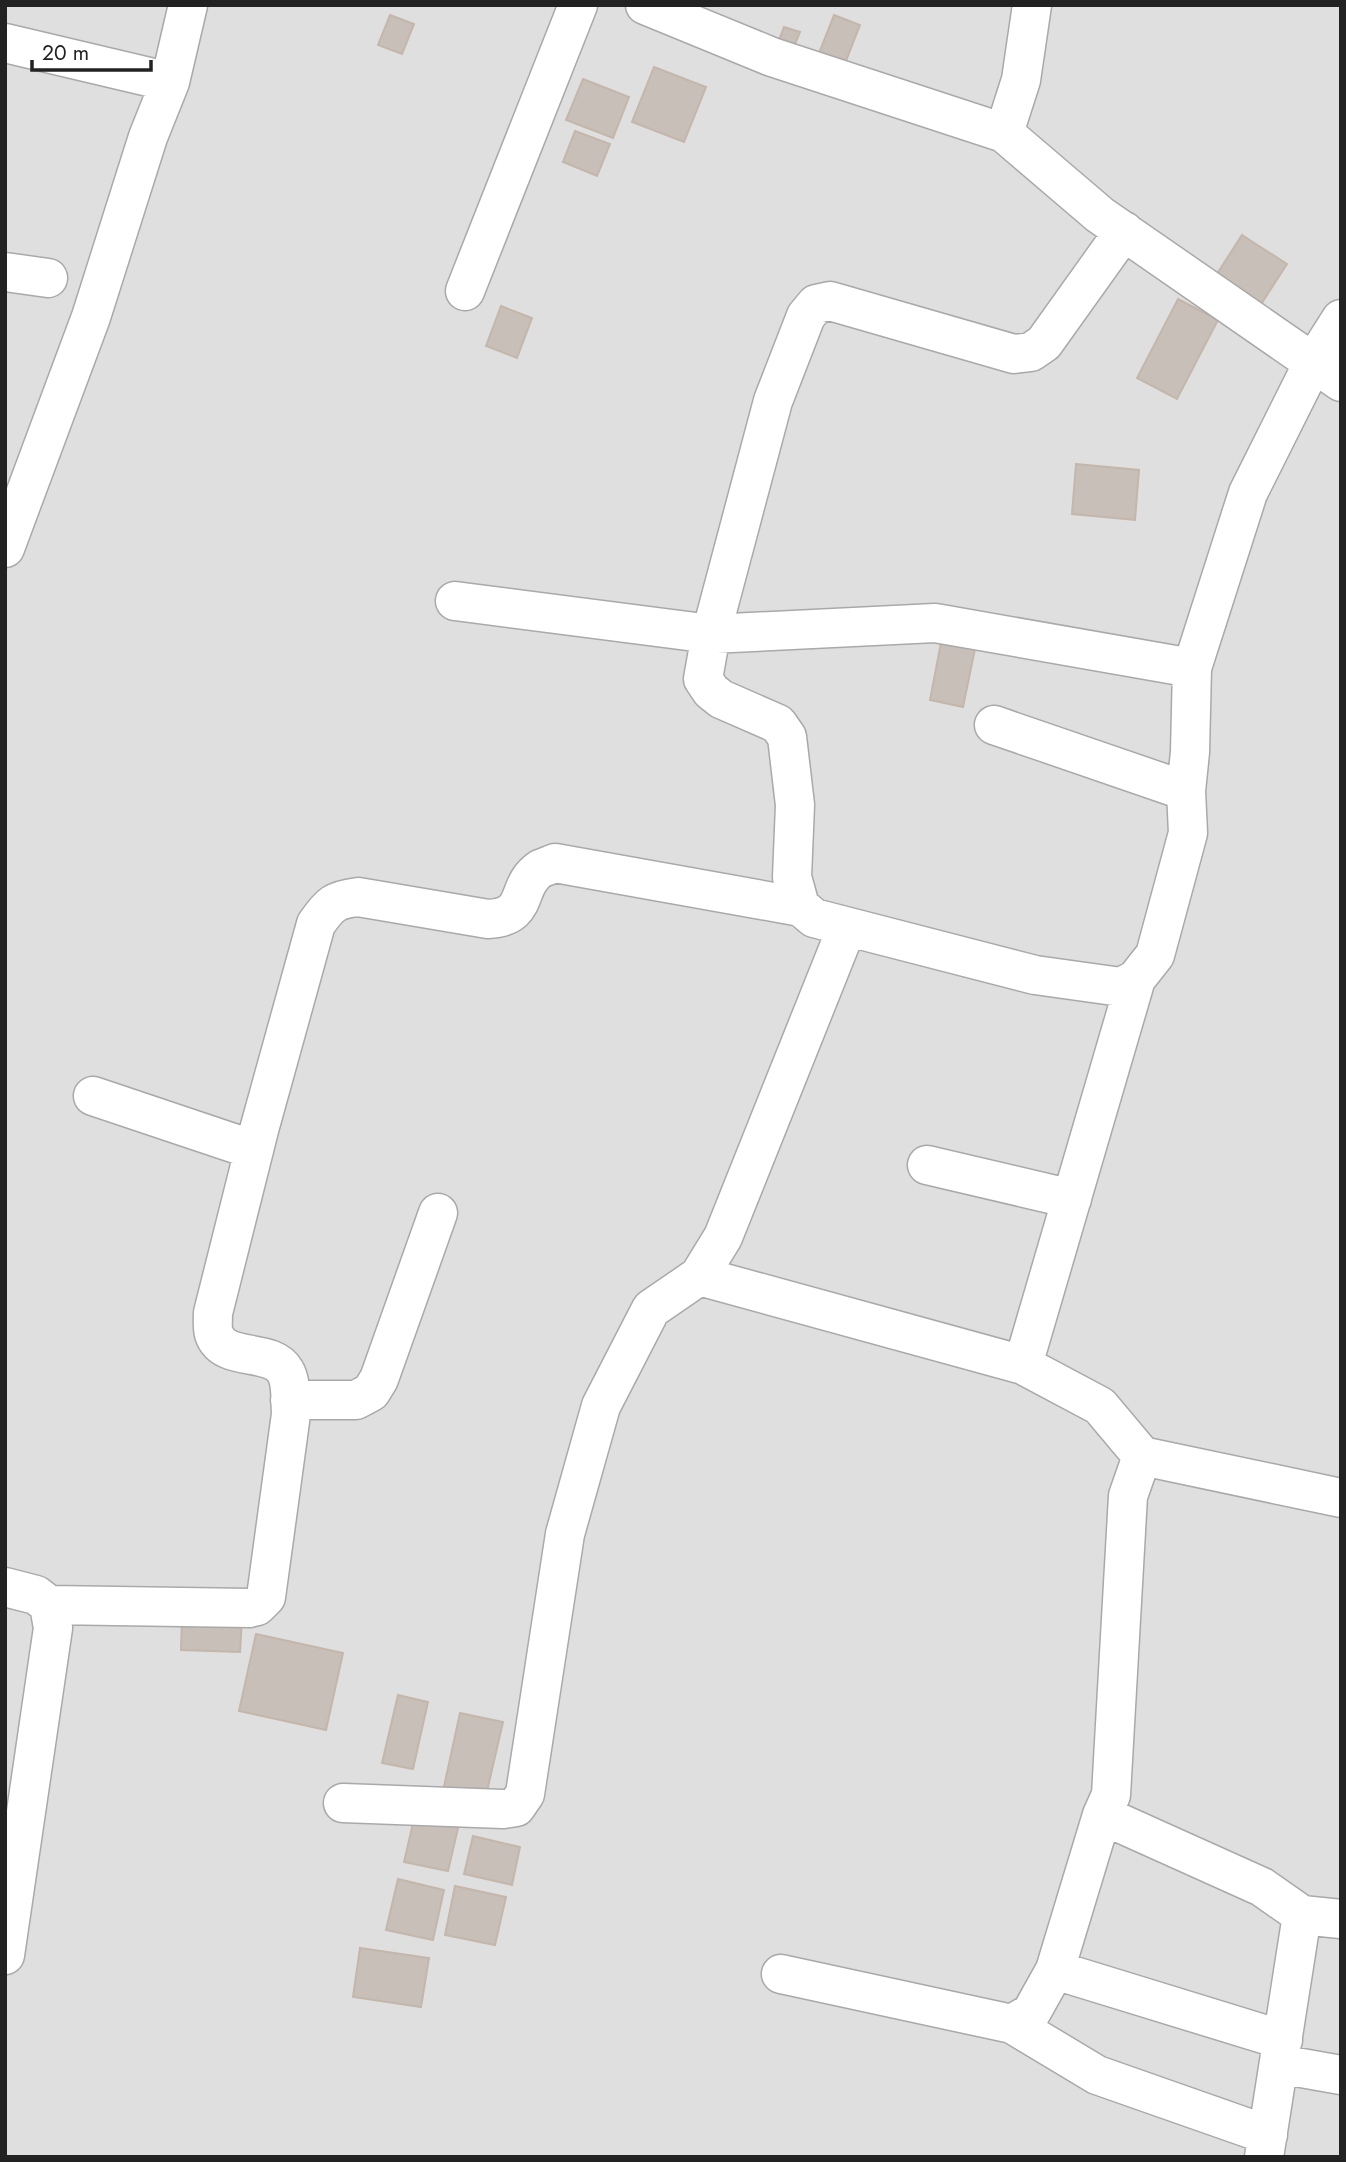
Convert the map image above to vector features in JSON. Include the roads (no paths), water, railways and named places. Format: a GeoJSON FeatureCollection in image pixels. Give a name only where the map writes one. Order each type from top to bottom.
{"type":"FeatureCollection","features":[{"type":"Feature","properties":{"kind":"street"},"geometry":{"type":"LineString","coordinates":[[5,548],[91,317],[148,137],[170,82],[188,5]]}},
{"type":"Feature","properties":{"kind":"street"},"geometry":{"type":"LineString","coordinates":[[465,291],[578,5]]}},
{"type":"Feature","properties":{"kind":"street"},"geometry":{"type":"LineString","coordinates":[[645,5],[772,57],[1004,133],[1100,215],[1327,372]]}},
{"type":"Feature","properties":{"kind":"street"},"geometry":{"type":"LineString","coordinates":[[1004,133],[1021,80],[1032,5]]}},
{"type":"Feature","properties":{"kind":"street"},"geometry":{"type":"LineString","coordinates":[[5,43],[170,82]]}},
{"type":"Feature","properties":{"kind":"street"},"geometry":{"type":"LineString","coordinates":[[801,907],[792,877],[794,805],[787,737],[778,724],[721,699],[711,691],[704,680],[711,635],[773,401],[806,316],[816,304],[830,301],[1014,354],[1031,352],[1044,342],[1124,231]]}},
{"type":"Feature","properties":{"kind":"street"},"geometry":{"type":"LineString","coordinates":[[5,272],[48,278]]}},
{"type":"Feature","properties":{"kind":"street"},"geometry":{"type":"LineString","coordinates":[[1023,1365],[1136,979],[1155,955],[1188,833],[1186,792],[1192,668],[1248,493],[1327,372],[1341,320]]}},
{"type":"Feature","properties":{"kind":"street"},"geometry":{"type":"LineString","coordinates":[[455,601],[711,635],[935,623],[1192,668]]}},
{"type":"Feature","properties":{"kind":"street"},"geometry":{"type":"LineString","coordinates":[[994,725],[1186,792]]}},
{"type":"Feature","properties":{"kind":"street"},"geometry":{"type":"LineString","coordinates":[[5,1587],[36,1595],[49,1605],[249,1608],[257,1606],[266,1597],[290,1414],[286,1372],[277,1362],[229,1349],[219,1343],[214,1334],[213,1312],[316,924],[337,900],[358,897],[488,919],[503,918],[514,911],[531,878],[540,869],[555,863],[801,907],[814,918],[1035,975],[1121,986],[1136,979]]}},
{"type":"Feature","properties":{"kind":"street"},"geometry":{"type":"LineString","coordinates":[[343,1803],[503,1809],[516,1807],[525,1794],[565,1534],[601,1406],[651,1309],[699,1276],[723,1237],[847,927]]}},
{"type":"Feature","properties":{"kind":"street"},"geometry":{"type":"LineString","coordinates":[[93,1096],[254,1150]]}},
{"type":"Feature","properties":{"kind":"street"},"geometry":{"type":"LineString","coordinates":[[927,1165],[1072,1199]]}},
{"type":"Feature","properties":{"kind":"street"},"geometry":{"type":"LineString","coordinates":[[290,1400],[356,1399],[372,1392],[438,1213]]}},
{"type":"Feature","properties":{"kind":"street"},"geometry":{"type":"LineString","coordinates":[[699,1276],[1023,1365],[1100,1406],[1142,1455],[1341,1498]]}},
{"type":"Feature","properties":{"kind":"street"},"geometry":{"type":"LineString","coordinates":[[1012,2024],[1031,2013],[1055,1970],[1102,1815],[1111,1795],[1128,1496],[1142,1455]]}},
{"type":"Feature","properties":{"kind":"street"},"geometry":{"type":"LineString","coordinates":[[5,1955],[53,1628],[49,1605]]}},
{"type":"Feature","properties":{"kind":"street"},"geometry":{"type":"LineString","coordinates":[[1102,1815],[1262,1887],[1302,1915],[1341,1919]]}},
{"type":"Feature","properties":{"kind":"street"},"geometry":{"type":"LineString","coordinates":[[781,1974],[1012,2024],[1097,2075],[1266,2146],[1302,1915]]}},
{"type":"Feature","properties":{"kind":"street"},"geometry":{"type":"LineString","coordinates":[[1055,1970],[1341,2075]]}}]}
